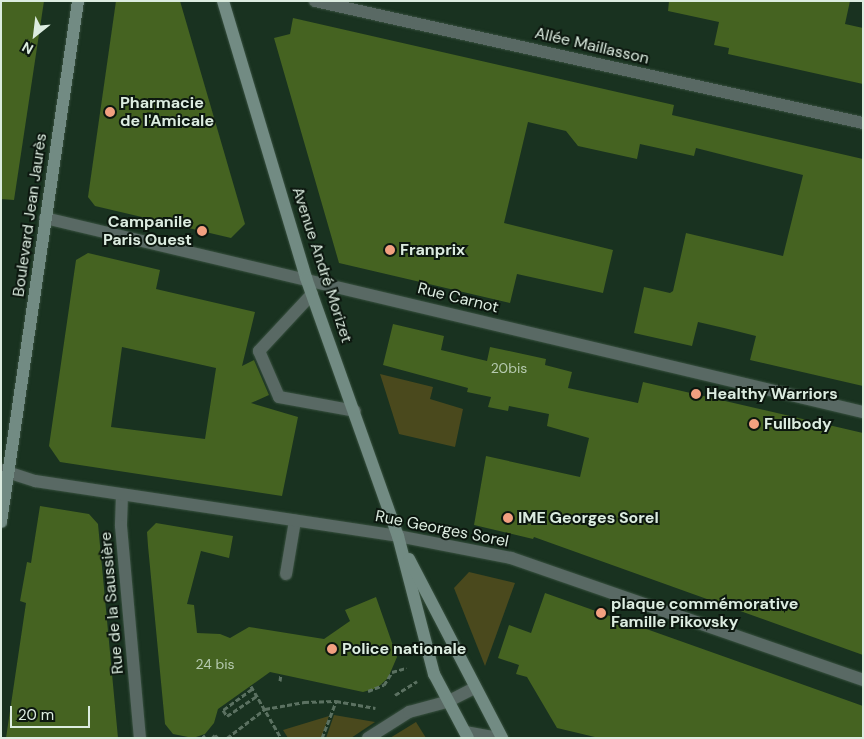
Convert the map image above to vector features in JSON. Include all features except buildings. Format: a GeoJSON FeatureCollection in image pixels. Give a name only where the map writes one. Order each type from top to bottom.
{"type":"FeatureCollection","features":[{"type":"Feature","properties":{"kind":"main road","name":"Boulevard Jean Jaurès"},"geometry":{"type":"LineString","coordinates":[[1,522],[5,471],[78,1]]}},
{"type":"Feature","properties":{"kind":"main road","name":"Avenue André Morizet"},"geometry":{"type":"LineString","coordinates":[[223,1],[306,278],[398,536],[434,674],[466,735]]}},
{"type":"Feature","properties":{"kind":"main road","name":"Avenue André Morizet"},"geometry":{"type":"LineString","coordinates":[[398,536],[501,738]]}},
{"type":"Feature","properties":{"kind":"street","name":"Allée Maillasson"},"geometry":{"type":"LineString","coordinates":[[315,1],[863,123]]}},
{"type":"Feature","properties":{"kind":"street","name":"Rue Carnot"},"geometry":{"type":"LineString","coordinates":[[45,218],[306,278],[863,412]]}},
{"type":"Feature","properties":{"kind":"street"},"geometry":{"type":"LineString","coordinates":[[312,294],[260,351],[279,397],[355,411]]}},
{"type":"Feature","properties":{"kind":"street","name":"Rue Georges Sorel"},"geometry":{"type":"LineString","coordinates":[[5,471],[35,481],[398,536],[511,558],[863,680]]}},
{"type":"Feature","properties":{"kind":"street","name":"Rue de la Saussière"},"geometry":{"type":"LineString","coordinates":[[122,495],[121,526],[140,732],[145,738]]}},
{"type":"Feature","properties":{"kind":"street"},"geometry":{"type":"LineString","coordinates":[[286,574],[295,521]]}},
{"type":"Feature","properties":{"kind":"street"},"geometry":{"type":"LineString","coordinates":[[368,738],[408,712],[447,702],[474,688]]}},
{"type":"Feature","properties":{"kind":"street"},"geometry":{"type":"LineString","coordinates":[[466,735],[501,738]]}},
{"type":"Feature","properties":{"kind":"path"},"geometry":{"type":"LineString","coordinates":[[368,691],[384,685],[392,672],[406,668]]}},
{"type":"Feature","properties":{"kind":"path"},"geometry":{"type":"LineString","coordinates":[[280,681],[281,674]]}},
{"type":"Feature","properties":{"kind":"path"},"geometry":{"type":"LineString","coordinates":[[390,698],[411,683],[434,674]]}},
{"type":"Feature","properties":{"kind":"path"},"geometry":{"type":"LineString","coordinates":[[257,696],[227,716],[223,710],[251,687],[257,696],[265,709],[281,738]]}},
{"type":"Feature","properties":{"kind":"path"},"geometry":{"type":"LineString","coordinates":[[322,738],[336,701]]}},
{"type":"Feature","properties":{"kind":"path"},"geometry":{"type":"LineString","coordinates":[[227,738],[265,709],[304,702],[336,701],[374,709],[382,704]]}},
{"type":"Feature","properties":{"kind":"path"},"geometry":{"type":"LineString","coordinates":[[212,738],[215,735],[218,738]]}},
{"type":"Feature","properties":{"kind":"shaded area"},"geometry":{"type":"Polygon","coordinates":[[[380,374],[433,387],[430,399],[463,409],[455,447],[399,434],[380,374]]]}},
{"type":"Feature","properties":{"kind":"shaded area"},"geometry":{"type":"Polygon","coordinates":[[[469,572],[515,583],[485,666],[454,588],[469,572]]]}},
{"type":"Feature","properties":{"kind":"shaded area"},"geometry":{"type":"Polygon","coordinates":[[[334,715],[375,722],[351,738],[326,738],[334,715]]]}},
{"type":"Feature","properties":{"kind":"shaded area"},"geometry":{"type":"Polygon","coordinates":[[[329,716],[321,738],[288,738],[283,730],[329,716]]]}},
{"type":"Feature","properties":{"kind":"shaded area"},"geometry":{"type":"Polygon","coordinates":[[[416,722],[426,738],[390,738],[416,722]]]}},
{"type":"Feature","properties":{"kind":"place","name":"Pharmacie de l'Amicale"},"geometry":{"type":"Point","coordinates":[110,112]}},
{"type":"Feature","properties":{"kind":"place","name":"Campanile Paris Ouest"},"geometry":{"type":"Point","coordinates":[202,231]}},
{"type":"Feature","properties":{"kind":"place","name":"Franprix"},"geometry":{"type":"Point","coordinates":[390,250]}},
{"type":"Feature","properties":{"kind":"place","name":"Healthy Warriors"},"geometry":{"type":"Point","coordinates":[696,394]}},
{"type":"Feature","properties":{"kind":"place","name":"Fullbody"},"geometry":{"type":"Point","coordinates":[754,424]}},
{"type":"Feature","properties":{"kind":"place","name":"IME Georges Sorel"},"geometry":{"type":"Point","coordinates":[508,518]}},
{"type":"Feature","properties":{"kind":"place","name":"plaque commémorative Famille Pikovsky"},"geometry":{"type":"Point","coordinates":[601,613]}},
{"type":"Feature","properties":{"kind":"place","name":"Police nationale"},"geometry":{"type":"Point","coordinates":[332,649]}}]}
